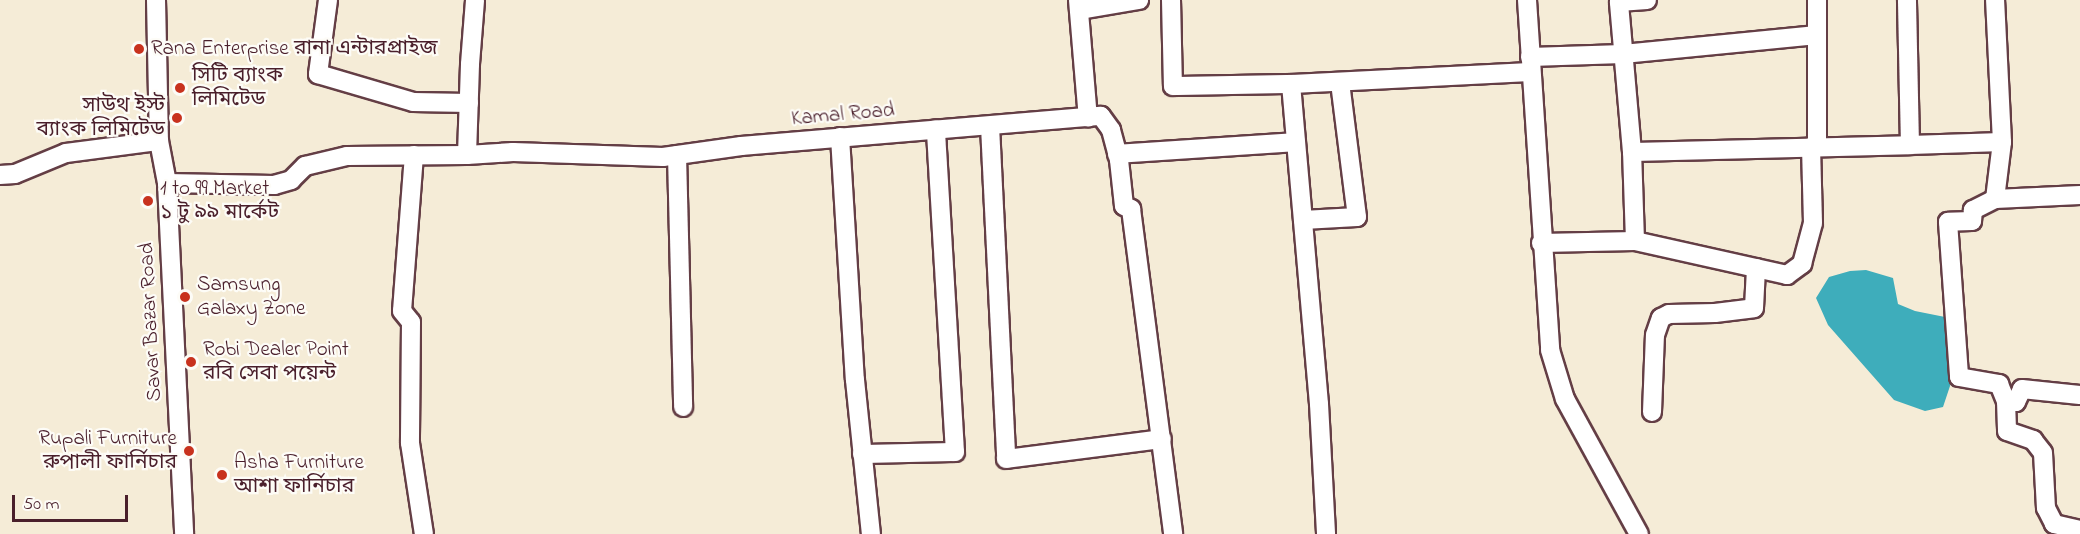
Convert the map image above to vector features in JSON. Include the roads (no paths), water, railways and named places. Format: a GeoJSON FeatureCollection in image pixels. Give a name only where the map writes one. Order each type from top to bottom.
{"type":"FeatureCollection","features":[{"type":"Feature","properties":{"kind":"street","name":"Savar Bazar Road"},"geometry":{"type":"LineString","coordinates":[[156,0],[159,141],[167,183],[184,534]]}},
{"type":"Feature","properties":{"kind":"street"},"geometry":{"type":"LineString","coordinates":[[328,0],[318,74],[413,102],[469,103]]}},
{"type":"Feature","properties":{"kind":"street"},"geometry":{"type":"LineString","coordinates":[[468,155],[475,0]]}},
{"type":"Feature","properties":{"kind":"street"},"geometry":{"type":"LineString","coordinates":[[1139,0],[1079,5],[1088,118],[1101,116],[1111,130],[1117,154],[1124,206],[1131,209],[1173,534]]}},
{"type":"Feature","properties":{"kind":"street"},"geometry":{"type":"LineString","coordinates":[[1171,0],[1173,86],[1340,82],[1817,35]]}},
{"type":"Feature","properties":{"kind":"street"},"geometry":{"type":"LineString","coordinates":[[1527,0],[1541,243],[1550,350],[1565,399],[1639,534]]}},
{"type":"Feature","properties":{"kind":"street"},"geometry":{"type":"LineString","coordinates":[[1635,241],[1632,152],[1619,2],[1647,0]]}},
{"type":"Feature","properties":{"kind":"street"},"geometry":{"type":"LineString","coordinates":[[1541,243],[1635,241],[1787,275],[1802,264],[1813,223],[1817,0]]}},
{"type":"Feature","properties":{"kind":"street"},"geometry":{"type":"LineString","coordinates":[[1907,0],[1910,145]]}},
{"type":"Feature","properties":{"kind":"street"},"geometry":{"type":"LineString","coordinates":[[1995,0],[2002,142],[1995,199]]}},
{"type":"Feature","properties":{"kind":"street"},"geometry":{"type":"LineString","coordinates":[[1303,220],[1358,217],[1340,82]]}},
{"type":"Feature","properties":{"kind":"street"},"geometry":{"type":"LineString","coordinates":[[1291,84],[1319,404],[1326,534]]}},
{"type":"Feature","properties":{"kind":"street","name":"Kamal Road"},"geometry":{"type":"LineString","coordinates":[[167,183],[274,185],[291,180],[305,166],[347,156],[468,155],[513,152],[677,155],[840,137],[1088,118]]}},
{"type":"Feature","properties":{"kind":"street"},"geometry":{"type":"LineString","coordinates":[[990,126],[1006,459],[1162,440]]}},
{"type":"Feature","properties":{"kind":"street"},"geometry":{"type":"LineString","coordinates":[[862,454],[955,452],[936,130]]}},
{"type":"Feature","properties":{"kind":"street"},"geometry":{"type":"LineString","coordinates":[[840,137],[862,454],[871,534]]}},
{"type":"Feature","properties":{"kind":"street"},"geometry":{"type":"LineString","coordinates":[[0,175],[15,174],[66,153],[159,141]]}},
{"type":"Feature","properties":{"kind":"street"},"geometry":{"type":"LineString","coordinates":[[1117,154],[1296,142]]}},
{"type":"Feature","properties":{"kind":"street"},"geometry":{"type":"LineString","coordinates":[[1632,152],[2002,142]]}},
{"type":"Feature","properties":{"kind":"street"},"geometry":{"type":"LineString","coordinates":[[414,155],[402,311],[411,322],[410,443],[424,534]]}},
{"type":"Feature","properties":{"kind":"street"},"geometry":{"type":"LineString","coordinates":[[677,155],[683,407]]}},
{"type":"Feature","properties":{"kind":"street"},"geometry":{"type":"LineString","coordinates":[[2080,195],[1995,199],[1973,210],[1972,221],[1948,222],[1959,377],[1999,384],[2006,401],[2007,431],[2033,440],[2043,453],[2046,508],[2054,524],[2080,530]]}},
{"type":"Feature","properties":{"kind":"street"},"geometry":{"type":"LineString","coordinates":[[1652,412],[1653,355],[1655,335],[1661,318],[1669,314],[1715,313],[1754,308],[1756,268]]}},
{"type":"Feature","properties":{"kind":"street"},"geometry":{"type":"LineString","coordinates":[[2006,401],[2016,402],[2022,389],[2080,395]]}},
{"type":"Feature","properties":{"kind":"water"},"geometry":{"type":"Polygon","coordinates":[[[1866,270],[1893,278],[1898,304],[1915,311],[1945,317],[1951,336],[1952,380],[1943,407],[1925,411],[1894,400],[1828,325],[1816,298],[1829,277],[1850,271],[1866,270]]]}},
{"type":"Feature","properties":{"kind":"place","name":"Rana Enterprise রানা এন্টারপ্রাইজ"},"geometry":{"type":"Point","coordinates":[139,49]}},
{"type":"Feature","properties":{"kind":"place","name":"সিটি ব্যাংক লিমিটেড"},"geometry":{"type":"Point","coordinates":[180,88]}},
{"type":"Feature","properties":{"kind":"place","name":"সাউথ ইস্ট ব্যাংক লিমিটেড"},"geometry":{"type":"Point","coordinates":[177,118]}},
{"type":"Feature","properties":{"kind":"place","name":"1 to 99 Market ১ টু ৯৯ মার্কেট"},"geometry":{"type":"Point","coordinates":[148,201]}},
{"type":"Feature","properties":{"kind":"place","name":"Samsung Galaxy Zone"},"geometry":{"type":"Point","coordinates":[185,297]}},
{"type":"Feature","properties":{"kind":"place","name":"Robi Dealer Point রবি সেবা পয়েন্ট"},"geometry":{"type":"Point","coordinates":[191,362]}},
{"type":"Feature","properties":{"kind":"place","name":"Rupali Furniture রুপালী ফার্নিচার"},"geometry":{"type":"Point","coordinates":[189,451]}},
{"type":"Feature","properties":{"kind":"place","name":"Asha Furniture আশা ফার্নিচার"},"geometry":{"type":"Point","coordinates":[222,475]}}]}
